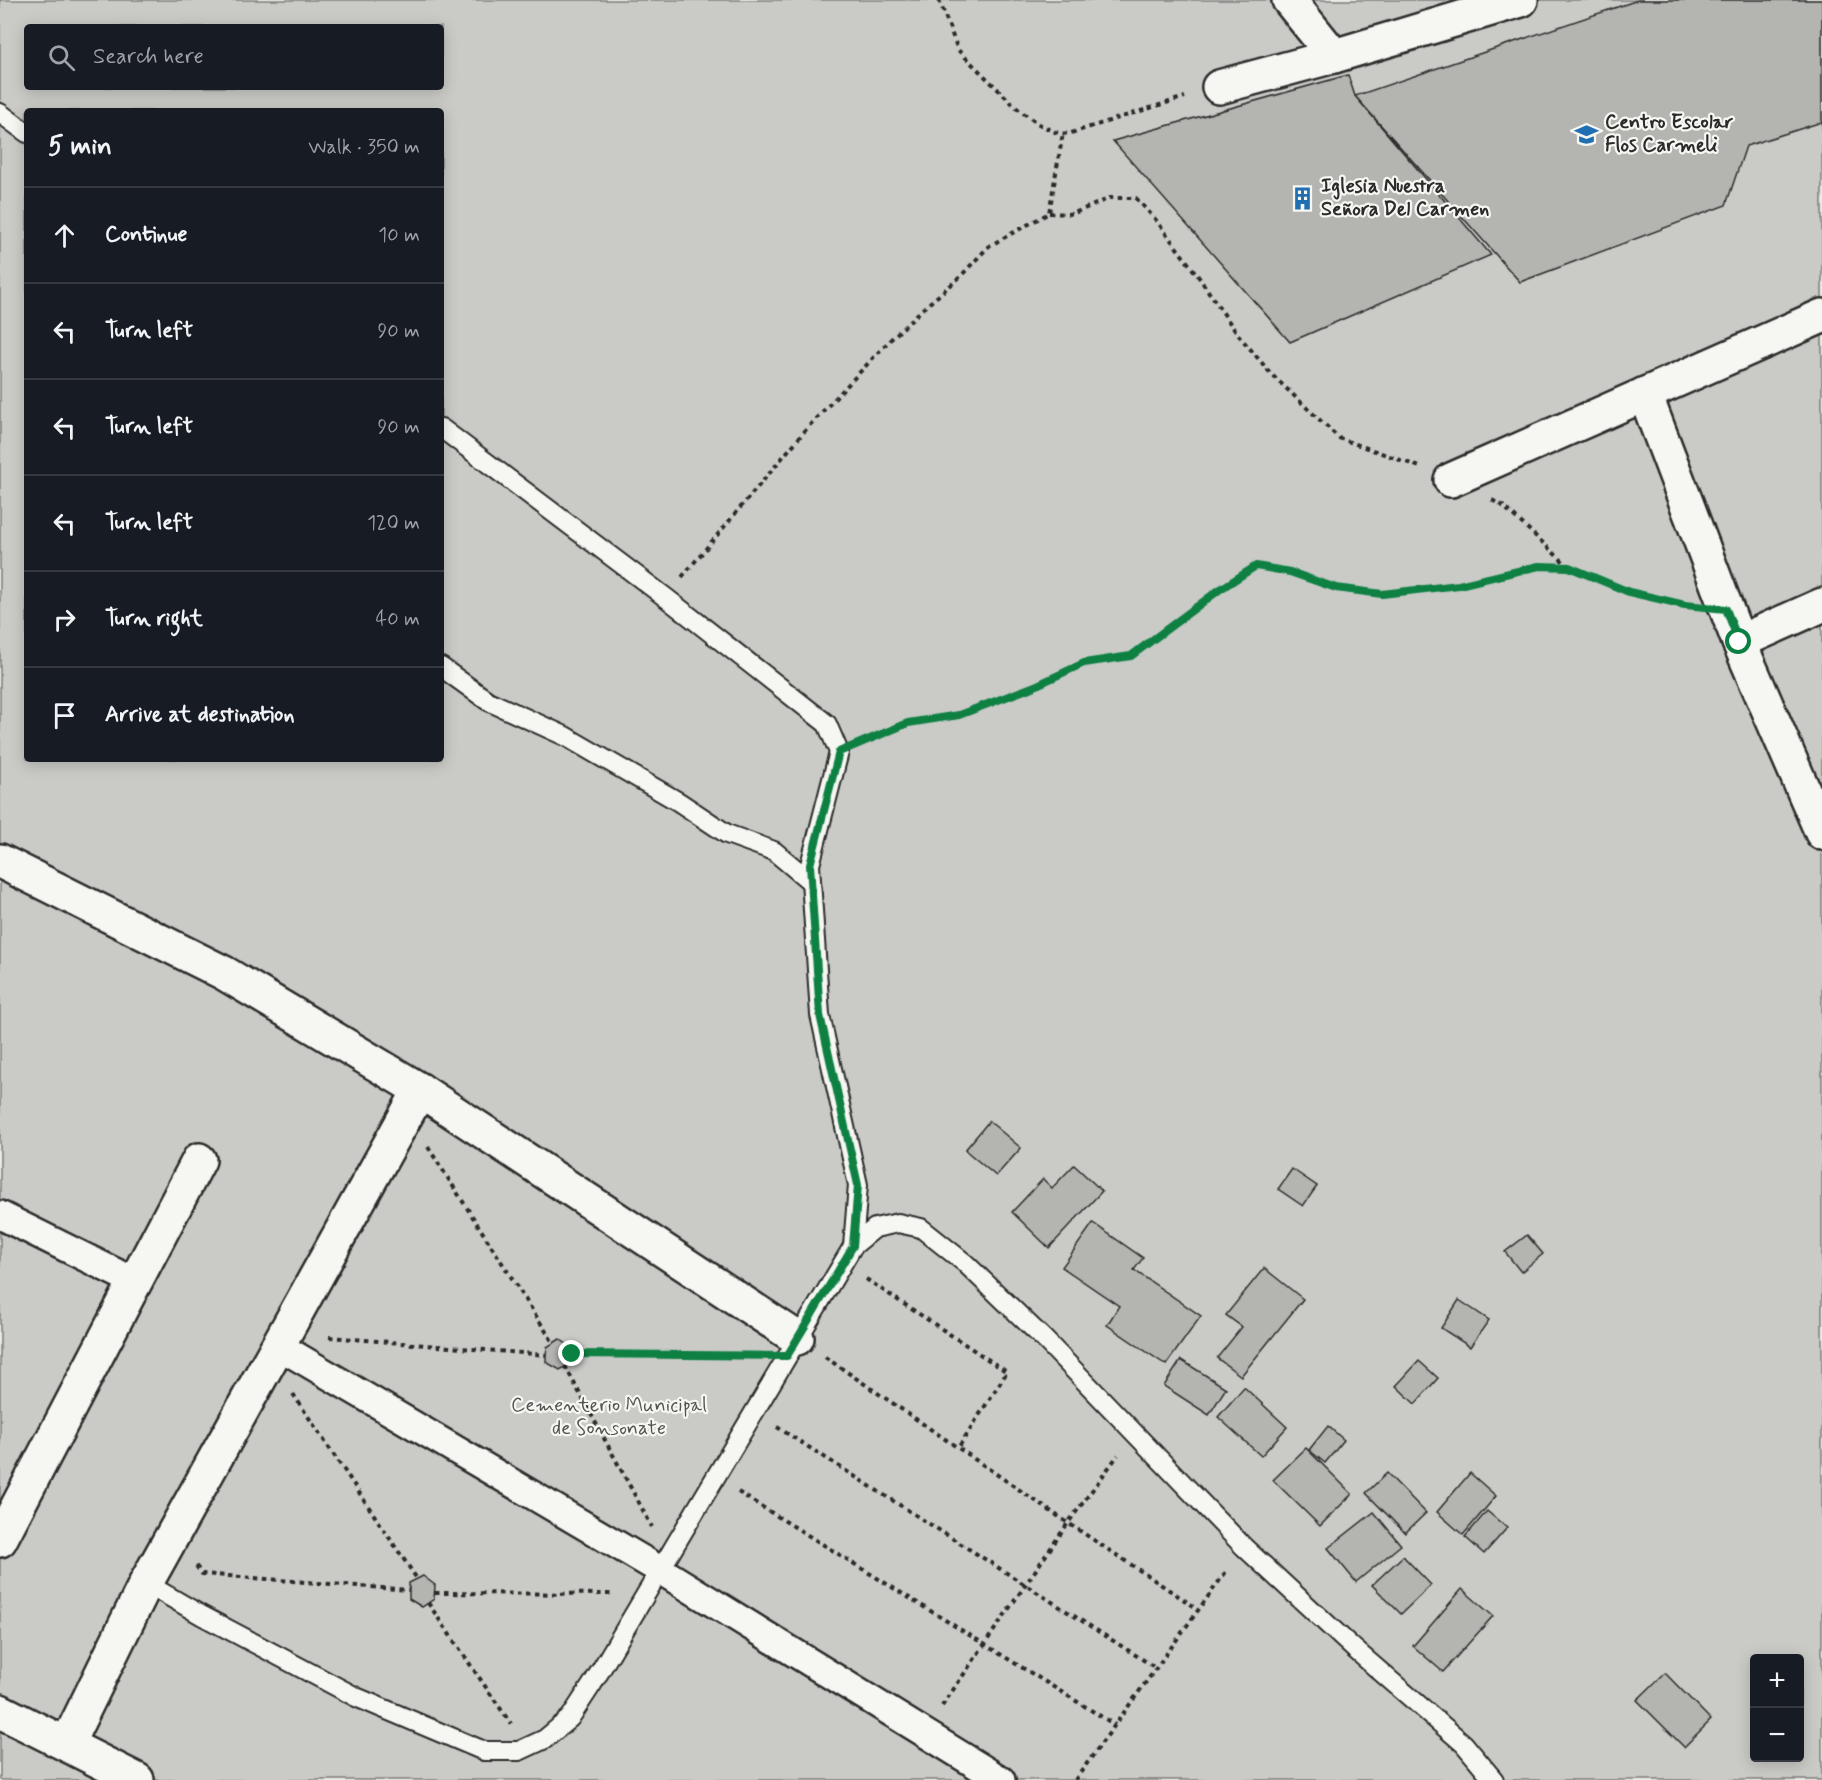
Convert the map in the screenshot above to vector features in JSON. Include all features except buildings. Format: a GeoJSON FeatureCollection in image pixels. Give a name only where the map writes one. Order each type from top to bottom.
{"type":"FeatureCollection","features":[{"type":"Feature","properties":{"kind":"street"},"geometry":{"type":"LineString","coordinates":[[1288,0],[1334,56]]}},
{"type":"Feature","properties":{"kind":"street"},"geometry":{"type":"LineString","coordinates":[[1219,87],[1334,56],[1521,0]]}},
{"type":"Feature","properties":{"kind":"street"},"geometry":{"type":"LineString","coordinates":[[1451,480],[1822,316]]}},
{"type":"Feature","properties":{"kind":"street"},"geometry":{"type":"LineString","coordinates":[[1645,394],[1739,642],[1822,833]]}},
{"type":"Feature","properties":{"kind":"street"},"geometry":{"type":"LineString","coordinates":[[1739,642],[1822,605]]}},
{"type":"Feature","properties":{"kind":"street"},"geometry":{"type":"LineString","coordinates":[[0,861],[224,973],[413,1102],[792,1347]]}},
{"type":"Feature","properties":{"kind":"street"},"geometry":{"type":"LineString","coordinates":[[67,1744],[146,1583],[413,1102]]}},
{"type":"Feature","properties":{"kind":"street"},"geometry":{"type":"LineString","coordinates":[[0,1540],[199,1160]]}},
{"type":"Feature","properties":{"kind":"street"},"geometry":{"type":"LineString","coordinates":[[0,1215],[135,1282]]}},
{"type":"Feature","properties":{"kind":"street"},"geometry":{"type":"LineString","coordinates":[[278,1346],[664,1563],[1001,1780]]}},
{"type":"Feature","properties":{"kind":"street"},"geometry":{"type":"LineString","coordinates":[[0,1711],[137,1780]]}},
{"type":"Feature","properties":{"kind":"lane"},"geometry":{"type":"LineString","coordinates":[[0,112],[24,131]]}},
{"type":"Feature","properties":{"kind":"lane"},"geometry":{"type":"LineString","coordinates":[[444,430],[665,597],[827,724],[839,752],[810,865],[820,1015],[858,1185],[853,1246]]}},
{"type":"Feature","properties":{"kind":"lane"},"geometry":{"type":"LineString","coordinates":[[444,669],[488,701],[584,747],[679,802],[727,834],[774,851],[811,882]]}},
{"type":"Feature","properties":{"kind":"lane"},"geometry":{"type":"LineString","coordinates":[[146,1583],[201,1615],[356,1697],[484,1751],[519,1751],[545,1739],[570,1718],[853,1246],[876,1228],[897,1223],[921,1228],[965,1263],[1045,1340],[1244,1547],[1352,1647],[1464,1744],[1494,1780]]}},
{"type":"Feature","properties":{"kind":"path"},"geometry":{"type":"LineString","coordinates":[[939,0],[958,50],[1018,108],[1037,123],[1055,132],[1068,134],[1219,87]]}},
{"type":"Feature","properties":{"kind":"path"},"geometry":{"type":"LineString","coordinates":[[1049,213],[1063,133]]}},
{"type":"Feature","properties":{"kind":"path"},"geometry":{"type":"LineString","coordinates":[[665,597],[809,426],[891,339],[959,278],[989,246],[1049,213],[1072,214],[1110,198],[1136,198],[1156,220],[1236,332],[1272,375],[1339,438],[1403,459],[1503,506],[1569,567],[1629,592],[1685,605],[1726,609]]}},
{"type":"Feature","properties":{"kind":"path"},"geometry":{"type":"LineString","coordinates":[[839,752],[908,723],[959,715],[1035,686],[1084,663],[1131,656],[1219,590],[1256,566],[1290,572],[1336,588],[1382,594],[1459,585],[1539,566],[1569,567]]}},
{"type":"Feature","properties":{"kind":"path"},"geometry":{"type":"LineString","coordinates":[[413,1102],[554,1344]]}},
{"type":"Feature","properties":{"kind":"path"},"geometry":{"type":"LineString","coordinates":[[843,1264],[1007,1372],[958,1448]]}},
{"type":"Feature","properties":{"kind":"path"},"geometry":{"type":"LineString","coordinates":[[278,1346],[546,1355]]}},
{"type":"Feature","properties":{"kind":"path"},"geometry":{"type":"LineString","coordinates":[[278,1346],[417,1579]]}},
{"type":"Feature","properties":{"kind":"path"},"geometry":{"type":"LineString","coordinates":[[572,1354],[792,1347],[958,1448],[1198,1608]]}},
{"type":"Feature","properties":{"kind":"path"},"geometry":{"type":"LineString","coordinates":[[565,1366],[664,1563]]}},
{"type":"Feature","properties":{"kind":"path"},"geometry":{"type":"LineString","coordinates":[[753,1413],[1156,1668]]}},
{"type":"Feature","properties":{"kind":"path"},"geometry":{"type":"LineString","coordinates":[[924,1732],[1068,1523],[1135,1432]]}},
{"type":"Feature","properties":{"kind":"path"},"geometry":{"type":"LineString","coordinates":[[715,1477],[1115,1725]]}},
{"type":"Feature","properties":{"kind":"path"},"geometry":{"type":"LineString","coordinates":[[1075,1780],[1244,1547]]}},
{"type":"Feature","properties":{"kind":"path"},"geometry":{"type":"LineString","coordinates":[[194,1559],[202,1574],[409,1590]]}},
{"type":"Feature","properties":{"kind":"path"},"geometry":{"type":"LineString","coordinates":[[435,1593],[646,1594]]}},
{"type":"Feature","properties":{"kind":"path"},"geometry":{"type":"LineString","coordinates":[[428,1603],[527,1747]]}},
{"type":"Feature","properties":{"kind":"green space","name":"Cementerio Municipal de Sonsonate"},"geometry":{"type":"Polygon","coordinates":[[[0,0],[1822,0],[1822,1780],[0,1780],[0,0]]]}},
{"type":"Feature","properties":{"kind":"place","name":"Centro Escolar Flos Carmeli"},"geometry":{"type":"Point","coordinates":[1587,134]}},
{"type":"Feature","properties":{"kind":"place","name":"Iglesia Nuestra Señora Del Carmen"},"geometry":{"type":"Point","coordinates":[1303,198]}},
{"type":"Feature","properties":{"kind":"route"},"geometry":{"type":"LineString","coordinates":[[572,1354],[787,1356],[853,1246],[858,1185],[820,1015],[810,865],[839,752],[908,723],[959,715],[1035,686],[1084,663],[1131,656],[1162,635],[1219,590],[1256,566],[1290,572],[1336,588],[1382,594],[1459,585],[1539,566],[1569,567],[1629,592],[1685,605],[1726,609],[1739,642]]}}]}
